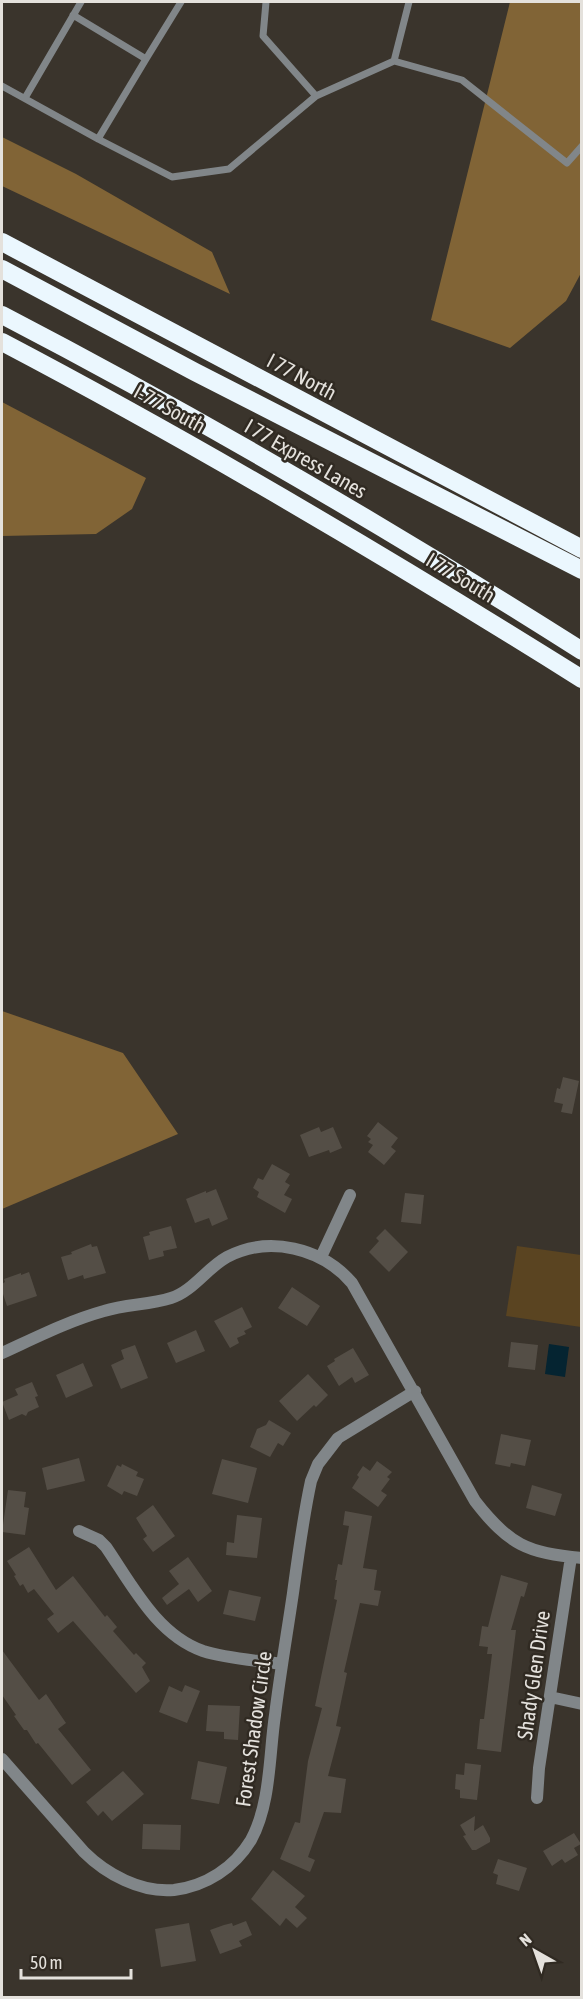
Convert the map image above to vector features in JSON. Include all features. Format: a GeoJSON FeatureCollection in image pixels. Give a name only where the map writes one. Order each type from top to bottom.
{"type":"FeatureCollection","features":[{"type":"Feature","properties":{"kind":"highway","name":"I 77 North"},"geometry":{"type":"LineString","coordinates":[[2,242],[582,549]]}},
{"type":"Feature","properties":{"kind":"highway","name":"I 77 Express Lanes"},"geometry":{"type":"LineString","coordinates":[[2,269],[195,372],[582,570]]}},
{"type":"Feature","properties":{"kind":"highway","name":"I 77 Express Lanes"},"geometry":{"type":"LineString","coordinates":[[2,315],[140,389],[338,501],[582,651]]}},
{"type":"Feature","properties":{"kind":"highway","name":"I-77 South"},"geometry":{"type":"LineString","coordinates":[[2,342],[315,516]]}},
{"type":"Feature","properties":{"kind":"highway"},"geometry":{"type":"LineString","coordinates":[[140,389],[315,516]]}},
{"type":"Feature","properties":{"kind":"highway","name":"I 77 South"},"geometry":{"type":"LineString","coordinates":[[315,516],[582,679]]}},
{"type":"Feature","properties":{"kind":"street"},"geometry":{"type":"LineString","coordinates":[[321,1257],[350,1195]]}},
{"type":"Feature","properties":{"kind":"street"},"geometry":{"type":"LineString","coordinates":[[2,1353],[98,1312],[174,1297],[226,1258],[253,1248],[286,1247],[321,1257],[343,1272],[352,1283],[475,1501],[494,1525],[529,1548],[555,1556],[576,1557]]}},
{"type":"Feature","properties":{"kind":"street","name":"Forest Shadow Circle"},"geometry":{"type":"LineString","coordinates":[[2,1759],[84,1852],[96,1864],[108,1871],[146,1887],[166,1890],[183,1888],[209,1880],[224,1871],[240,1855],[258,1823],[268,1773],[281,1664],[311,1481],[318,1464],[338,1438],[415,1391]]}},
{"type":"Feature","properties":{"kind":"street"},"geometry":{"type":"LineString","coordinates":[[79,1531],[99,1540],[106,1547],[158,1621],[187,1644],[204,1651],[281,1664]]}},
{"type":"Feature","properties":{"kind":"street","name":"Shady Glen Drive"},"geometry":{"type":"LineString","coordinates":[[537,1798],[539,1768],[550,1697],[576,1557]]}},
{"type":"Feature","properties":{"kind":"street"},"geometry":{"type":"LineString","coordinates":[[550,1697],[582,1704]]}},
{"type":"Feature","properties":{"kind":"lane"},"geometry":{"type":"LineString","coordinates":[[25,98],[81,2]]}},
{"type":"Feature","properties":{"kind":"lane"},"geometry":{"type":"LineString","coordinates":[[98,139],[181,2]]}},
{"type":"Feature","properties":{"kind":"lane"},"geometry":{"type":"LineString","coordinates":[[266,2],[263,36],[316,96]]}},
{"type":"Feature","properties":{"kind":"lane"},"geometry":{"type":"LineString","coordinates":[[394,61],[409,2]]}},
{"type":"Feature","properties":{"kind":"lane"},"geometry":{"type":"LineString","coordinates":[[73,15],[146,59]]}},
{"type":"Feature","properties":{"kind":"lane"},"geometry":{"type":"LineString","coordinates":[[2,86],[172,177],[229,169],[316,96],[394,61],[462,80],[567,162],[582,146]]}},
{"type":"Feature","properties":{"kind":"shaded area"},"geometry":{"type":"Polygon","coordinates":[[[510,2],[581,2],[581,273],[566,301],[510,348],[431,320],[510,2]]]}},
{"type":"Feature","properties":{"kind":"shaded area"},"geometry":{"type":"Polygon","coordinates":[[[2,137],[76,174],[212,252],[230,294],[2,186],[2,137]]]}},
{"type":"Feature","properties":{"kind":"shaded area"},"geometry":{"type":"Polygon","coordinates":[[[2,402],[146,478],[132,509],[96,534],[2,536],[2,402]]]}},
{"type":"Feature","properties":{"kind":"shaded area"},"geometry":{"type":"Polygon","coordinates":[[[2,1011],[123,1053],[178,1134],[2,1209],[2,1011]]]}},
{"type":"Feature","properties":{"kind":"shaded area"},"geometry":{"type":"Polygon","coordinates":[[[517,1246],[581,1255],[581,1327],[506,1316],[517,1246]]]}},
{"type":"Feature","properties":{"kind":"water"},"geometry":{"type":"Polygon","coordinates":[[[549,1344],[569,1347],[565,1377],[545,1374],[549,1344]]]}},
{"type":"Feature","properties":{"kind":"building"},"geometry":{"type":"Polygon","coordinates":[[[563,1077],[579,1081],[572,1114],[561,1112],[563,1104],[554,1102],[557,1088],[560,1089],[563,1077]]]}},
{"type":"Feature","properties":{"kind":"building"},"geometry":{"type":"Polygon","coordinates":[[[378,1122],[398,1138],[391,1147],[396,1151],[384,1165],[368,1152],[373,1145],[368,1142],[371,1139],[367,1136],[378,1122]]]}},
{"type":"Feature","properties":{"kind":"building"},"geometry":{"type":"Polygon","coordinates":[[[319,1127],[321,1132],[333,1127],[342,1148],[309,1157],[300,1135],[319,1127]]]}},
{"type":"Feature","properties":{"kind":"building"},"geometry":{"type":"Polygon","coordinates":[[[272,1164],[290,1174],[285,1182],[290,1185],[284,1195],[292,1199],[285,1213],[257,1197],[259,1192],[253,1188],[258,1178],[263,1180],[272,1164]]]}},
{"type":"Feature","properties":{"kind":"building"},"geometry":{"type":"Polygon","coordinates":[[[216,1189],[228,1219],[212,1226],[209,1218],[195,1223],[186,1199],[216,1189]]]}},
{"type":"Feature","properties":{"kind":"building"},"geometry":{"type":"Polygon","coordinates":[[[405,1193],[424,1195],[421,1224],[401,1222],[405,1193]]]}},
{"type":"Feature","properties":{"kind":"building"},"geometry":{"type":"Polygon","coordinates":[[[171,1226],[177,1248],[163,1251],[164,1256],[149,1260],[143,1237],[150,1235],[149,1232],[171,1226]]]}},
{"type":"Feature","properties":{"kind":"building"},"geometry":{"type":"Polygon","coordinates":[[[385,1229],[408,1252],[389,1272],[369,1252],[379,1241],[376,1238],[385,1229]]]}},
{"type":"Feature","properties":{"kind":"building"},"geometry":{"type":"Polygon","coordinates":[[[91,1244],[92,1247],[97,1246],[106,1273],[84,1279],[83,1275],[68,1280],[61,1257],[91,1244]]]}},
{"type":"Feature","properties":{"kind":"building"},"geometry":{"type":"Polygon","coordinates":[[[29,1272],[37,1296],[7,1306],[2,1291],[4,1279],[29,1272]]]}},
{"type":"Feature","properties":{"kind":"building"},"geometry":{"type":"Polygon","coordinates":[[[292,1287],[320,1306],[307,1326],[278,1308],[292,1287]]]}},
{"type":"Feature","properties":{"kind":"building"},"geometry":{"type":"Polygon","coordinates":[[[242,1307],[252,1327],[244,1331],[246,1334],[237,1338],[239,1343],[230,1348],[214,1321],[242,1307]]]}},
{"type":"Feature","properties":{"kind":"building"},"geometry":{"type":"Polygon","coordinates":[[[196,1330],[205,1351],[176,1363],[167,1343],[196,1330]]]}},
{"type":"Feature","properties":{"kind":"building"},"geometry":{"type":"Polygon","coordinates":[[[511,1342],[538,1345],[535,1370],[508,1367],[511,1342]]]}},
{"type":"Feature","properties":{"kind":"building"},"geometry":{"type":"Polygon","coordinates":[[[135,1345],[148,1378],[121,1389],[111,1365],[124,1359],[121,1350],[135,1345]]]}},
{"type":"Feature","properties":{"kind":"building"},"geometry":{"type":"Polygon","coordinates":[[[353,1348],[369,1375],[355,1383],[352,1377],[339,1386],[327,1366],[353,1348]]]}},
{"type":"Feature","properties":{"kind":"building"},"geometry":{"type":"Polygon","coordinates":[[[83,1363],[93,1386],[66,1398],[56,1375],[83,1363]]]}},
{"type":"Feature","properties":{"kind":"building"},"geometry":{"type":"Polygon","coordinates":[[[308,1374],[328,1395],[297,1421],[279,1401],[308,1374]]]}},
{"type":"Feature","properties":{"kind":"building"},"geometry":{"type":"Polygon","coordinates":[[[32,1382],[38,1396],[35,1397],[39,1407],[28,1412],[26,1416],[22,1414],[9,1420],[2,1402],[18,1395],[15,1389],[32,1382]]]}},
{"type":"Feature","properties":{"kind":"building"},"geometry":{"type":"Polygon","coordinates":[[[269,1420],[291,1433],[283,1446],[278,1443],[270,1457],[250,1447],[257,1429],[266,1425],[269,1420]]]}},
{"type":"Feature","properties":{"kind":"building"},"geometry":{"type":"Polygon","coordinates":[[[501,1434],[531,1440],[525,1466],[511,1463],[510,1467],[495,1464],[501,1434]]]}},
{"type":"Feature","properties":{"kind":"building"},"geometry":{"type":"Polygon","coordinates":[[[79,1458],[85,1481],[47,1490],[42,1468],[79,1458]]]}},
{"type":"Feature","properties":{"kind":"building"},"geometry":{"type":"Polygon","coordinates":[[[222,1459],[257,1468],[248,1503],[212,1494],[222,1459]]]}},
{"type":"Feature","properties":{"kind":"building"},"geometry":{"type":"Polygon","coordinates":[[[377,1461],[392,1472],[387,1477],[390,1479],[381,1491],[387,1495],[378,1507],[352,1488],[363,1466],[370,1471],[377,1461]]]}},
{"type":"Feature","properties":{"kind":"building"},"geometry":{"type":"Polygon","coordinates":[[[122,1464],[138,1472],[136,1476],[144,1479],[137,1496],[124,1491],[122,1495],[107,1486],[117,1465],[121,1467],[122,1464]]]}},
{"type":"Feature","properties":{"kind":"building"},"geometry":{"type":"Polygon","coordinates":[[[532,1485],[562,1494],[555,1516],[526,1508],[532,1485]]]}},
{"type":"Feature","properties":{"kind":"building"},"geometry":{"type":"Polygon","coordinates":[[[8,1490],[26,1492],[24,1507],[29,1508],[25,1535],[2,1532],[8,1490]]]}},
{"type":"Feature","properties":{"kind":"building"},"geometry":{"type":"Polygon","coordinates":[[[153,1505],[175,1536],[153,1552],[143,1539],[147,1536],[136,1518],[153,1505]]]}},
{"type":"Feature","properties":{"kind":"building"},"geometry":{"type":"Polygon","coordinates":[[[345,1511],[372,1516],[363,1568],[377,1570],[374,1590],[381,1591],[378,1606],[360,1603],[344,1672],[347,1673],[336,1726],[341,1727],[328,1776],[346,1779],[341,1813],[324,1812],[308,1857],[315,1860],[310,1872],[280,1859],[295,1822],[300,1823],[308,1761],[322,1708],[315,1706],[337,1600],[334,1599],[338,1564],[342,1565],[349,1526],[343,1525],[345,1511]]]}},
{"type":"Feature","properties":{"kind":"building"},"geometry":{"type":"Polygon","coordinates":[[[237,1515],[262,1518],[257,1558],[226,1555],[227,1542],[234,1543],[237,1515]]]}},
{"type":"Feature","properties":{"kind":"building"},"geometry":{"type":"Polygon","coordinates":[[[29,1547],[56,1590],[73,1576],[105,1617],[107,1615],[117,1627],[113,1631],[134,1655],[136,1653],[146,1663],[142,1667],[150,1681],[136,1693],[73,1621],[58,1633],[47,1619],[54,1614],[34,1589],[28,1593],[23,1584],[20,1586],[7,1561],[29,1547]]]}},
{"type":"Feature","properties":{"kind":"building"},"geometry":{"type":"Polygon","coordinates":[[[188,1557],[212,1591],[198,1602],[189,1589],[167,1605],[162,1598],[179,1584],[169,1571],[188,1557]]]}},
{"type":"Feature","properties":{"kind":"building"},"geometry":{"type":"Polygon","coordinates":[[[501,1575],[528,1583],[524,1597],[521,1596],[511,1630],[516,1630],[501,1752],[477,1749],[480,1719],[484,1719],[492,1654],[487,1654],[488,1647],[479,1646],[482,1626],[488,1627],[501,1575]]]}},
{"type":"Feature","properties":{"kind":"building"},"geometry":{"type":"Polygon","coordinates":[[[229,1590],[261,1597],[255,1621],[223,1614],[229,1590]]]}},
{"type":"Feature","properties":{"kind":"building"},"geometry":{"type":"Polygon","coordinates":[[[2,1650],[39,1700],[46,1694],[66,1723],[58,1729],[91,1770],[72,1785],[38,1743],[36,1744],[27,1730],[24,1730],[2,1695],[2,1650]]]}},
{"type":"Feature","properties":{"kind":"building"},"geometry":{"type":"Polygon","coordinates":[[[185,1685],[200,1691],[187,1723],[159,1712],[169,1686],[182,1692],[185,1685]]]}},
{"type":"Feature","properties":{"kind":"building"},"geometry":{"type":"Polygon","coordinates":[[[208,1705],[240,1706],[238,1740],[224,1739],[224,1732],[206,1731],[208,1705]]]}},
{"type":"Feature","properties":{"kind":"building"},"geometry":{"type":"Polygon","coordinates":[[[198,1761],[227,1767],[219,1804],[191,1799],[198,1761]]]}},
{"type":"Feature","properties":{"kind":"building"},"geometry":{"type":"Polygon","coordinates":[[[465,1763],[481,1765],[477,1800],[460,1798],[460,1790],[455,1789],[456,1774],[464,1775],[465,1763]]]}},
{"type":"Feature","properties":{"kind":"building"},"geometry":{"type":"Polygon","coordinates":[[[123,1771],[144,1794],[112,1821],[103,1811],[98,1816],[86,1802],[123,1771]]]}},
{"type":"Feature","properties":{"kind":"building"},"geometry":{"type":"Polygon","coordinates":[[[475,1816],[474,1831],[483,1825],[490,1842],[472,1850],[463,1836],[466,1835],[460,1825],[475,1816]]]}},
{"type":"Feature","properties":{"kind":"building"},"geometry":{"type":"Polygon","coordinates":[[[143,1824],[181,1825],[180,1850],[142,1849],[143,1824]]]}},
{"type":"Feature","properties":{"kind":"building"},"geometry":{"type":"Polygon","coordinates":[[[574,1833],[581,1844],[574,1848],[578,1855],[565,1863],[562,1859],[552,1866],[543,1851],[574,1833]]]}},
{"type":"Feature","properties":{"kind":"building"},"geometry":{"type":"Polygon","coordinates":[[[498,1859],[527,1868],[519,1891],[496,1884],[498,1875],[493,1873],[498,1859]]]}},
{"type":"Feature","properties":{"kind":"building"},"geometry":{"type":"Polygon","coordinates":[[[273,1870],[305,1896],[295,1907],[307,1918],[297,1928],[286,1918],[280,1926],[251,1899],[273,1870]]]}},
{"type":"Feature","properties":{"kind":"building"},"geometry":{"type":"Polygon","coordinates":[[[246,1921],[252,1935],[239,1941],[242,1946],[220,1954],[210,1930],[246,1921]]]}},
{"type":"Feature","properties":{"kind":"building"},"geometry":{"type":"Polygon","coordinates":[[[189,1923],[196,1961],[161,1967],[155,1929],[189,1923]]]}}]}
